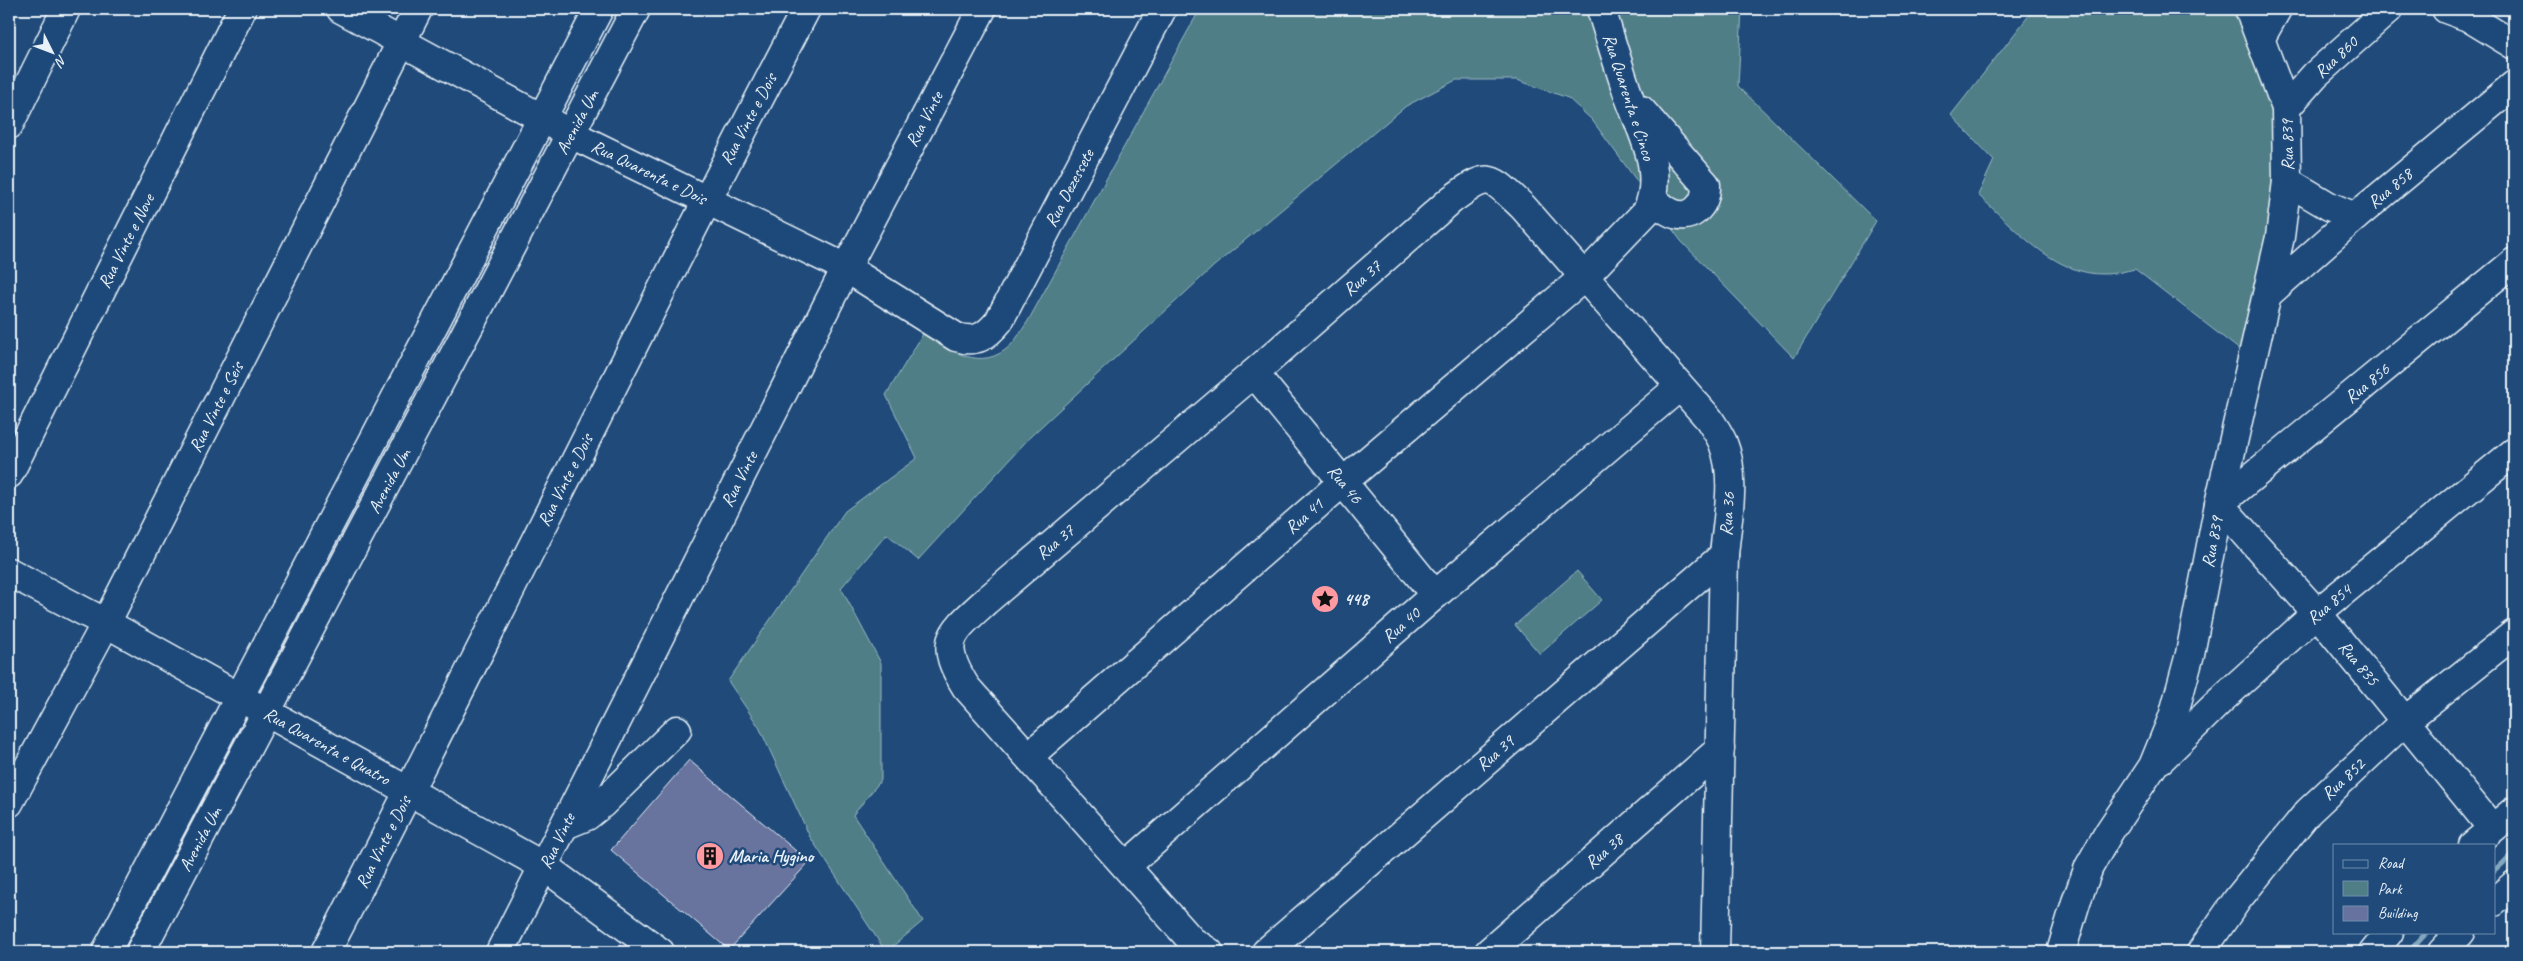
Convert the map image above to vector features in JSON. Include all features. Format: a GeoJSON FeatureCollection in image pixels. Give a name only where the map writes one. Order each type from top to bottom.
{"type":"FeatureCollection","features":[{"type":"Feature","properties":{"kind":"street"},"geometry":{"type":"LineString","coordinates":[[9,125],[66,9]]}},
{"type":"Feature","properties":{"kind":"street","name":"Rua Vinte e Nove"},"geometry":{"type":"LineString","coordinates":[[9,474],[242,9]]}},
{"type":"Feature","properties":{"kind":"street","name":"Rua Quarenta e Dois"},"geometry":{"type":"LineString","coordinates":[[341,9],[571,134],[846,268],[956,337]]}},
{"type":"Feature","properties":{"kind":"street","name":"Rua Vinte e Seis"},"geometry":{"type":"LineString","coordinates":[[9,803],[106,623],[418,9]]}},
{"type":"Feature","properties":{"kind":"street","name":"Avenida Um"},"geometry":{"type":"LineString","coordinates":[[106,952],[599,9]]}},
{"type":"Feature","properties":{"kind":"street","name":"Avenida Um"},"geometry":{"type":"LineString","coordinates":[[140,952],[636,9]]}},
{"type":"Feature","properties":{"kind":"street","name":"Rua Vinte e Dois"},"geometry":{"type":"LineString","coordinates":[[326,952],[409,792],[706,200],[806,9]]}},
{"type":"Feature","properties":{"kind":"street","name":"Rua Vinte"},"geometry":{"type":"LineString","coordinates":[[500,952],[545,867],[846,268],[982,9]]}},
{"type":"Feature","properties":{"kind":"street","name":"Rua Dezessete"},"geometry":{"type":"LineString","coordinates":[[956,337],[966,340],[979,339],[989,333],[999,321],[1162,9]]}},
{"type":"Feature","properties":{"kind":"street","name":"Rua Quarenta e Cinco"},"geometry":{"type":"LineString","coordinates":[[1583,278],[1631,230],[1647,211],[1652,199],[1654,174],[1647,142],[1629,97],[1601,9]]}},
{"type":"Feature","properties":{"kind":"street","name":"Rua 839"},"geometry":{"type":"LineString","coordinates":[[2061,952],[2089,867],[2109,832],[2153,766],[2176,703],[2190,654],[2219,504],[2280,237],[2287,181],[2286,108],[2249,9]]}},
{"type":"Feature","properties":{"kind":"street"},"geometry":{"type":"LineString","coordinates":[[2260,39],[2278,9]]}},
{"type":"Feature","properties":{"kind":"street","name":"Rua 860"},"geometry":{"type":"LineString","coordinates":[[2286,108],[2315,76],[2389,9]]}},
{"type":"Feature","properties":{"kind":"street"},"geometry":{"type":"LineString","coordinates":[[2446,9],[2468,17],[2514,45]]}},
{"type":"Feature","properties":{"kind":"street","name":"Rua 858"},"geometry":{"type":"LineString","coordinates":[[2268,294],[2355,217],[2514,85]]}},
{"type":"Feature","properties":{"kind":"street"},"geometry":{"type":"LineString","coordinates":[[1629,97],[1702,177],[1706,184],[1707,196],[1702,206],[1692,214],[1680,216],[1669,212],[1652,199]]}},
{"type":"Feature","properties":{"kind":"street","name":"Rua 36"},"geometry":{"type":"LineString","coordinates":[[1476,181],[1492,180],[1523,207],[1679,387],[1710,419],[1723,442],[1729,463],[1730,490],[1724,555],[1720,749],[1709,949]]}},
{"type":"Feature","properties":{"kind":"street","name":"Rua 37"},"geometry":{"type":"LineString","coordinates":[[1209,952],[1192,941],[966,687],[955,669],[950,656],[950,640],[957,627],[1451,200],[1476,181]]}},
{"type":"Feature","properties":{"kind":"street"},"geometry":{"type":"LineString","coordinates":[[2287,181],[2329,206],[2355,217]]}},
{"type":"Feature","properties":{"kind":"street","name":"Rua 856"},"geometry":{"type":"LineString","coordinates":[[2219,504],[2514,262]]}},
{"type":"Feature","properties":{"kind":"street","name":"Rua 41"},"geometry":{"type":"LineString","coordinates":[[1029,756],[1343,482],[1583,278]]}},
{"type":"Feature","properties":{"kind":"street","name":"Rua 46"},"geometry":{"type":"LineString","coordinates":[[1254,372],[1435,595]]}},
{"type":"Feature","properties":{"kind":"street","name":"Rua 40"},"geometry":{"type":"LineString","coordinates":[[1126,866],[1435,595],[1679,387]]}},
{"type":"Feature","properties":{"kind":"street","name":"Rua 854"},"geometry":{"type":"LineString","coordinates":[[2153,766],[2222,698],[2317,613],[2514,452]]}},
{"type":"Feature","properties":{"kind":"street","name":"Rua 835"},"geometry":{"type":"LineString","coordinates":[[2219,504],[2317,613],[2406,720],[2482,836]]}},
{"type":"Feature","properties":{"kind":"street","name":"Rua 39"},"geometry":{"type":"LineString","coordinates":[[1266,952],[1724,555]]}},
{"type":"Feature","properties":{"kind":"street","name":"Rua Quarenta e Quatro"},"geometry":{"type":"LineString","coordinates":[[9,572],[106,623],[545,867],[660,952]]}},
{"type":"Feature","properties":{"kind":"street","name":"Rua 852"},"geometry":{"type":"LineString","coordinates":[[2202,952],[2237,900],[2308,812],[2406,720],[2514,634]]}},
{"type":"Feature","properties":{"kind":"street"},"geometry":{"type":"LineString","coordinates":[[2176,703],[2197,704],[2222,698]]}},
{"type":"Feature","properties":{"kind":"street"},"geometry":{"type":"LineString","coordinates":[[565,825],[587,816],[602,804],[677,730]]}},
{"type":"Feature","properties":{"kind":"street","name":"Rua 38"},"geometry":{"type":"LineString","coordinates":[[1488,952],[1720,749]]}},
{"type":"Feature","properties":{"kind":"street"},"geometry":{"type":"LineString","coordinates":[[2482,836],[2514,811]]}},
{"type":"Feature","properties":{"kind":"street"},"geometry":{"type":"LineString","coordinates":[[2496,900],[2514,885]]}},
{"type":"Feature","properties":{"kind":"street"},"geometry":{"type":"LineString","coordinates":[[2373,952],[2387,934]]}},
{"type":"Feature","properties":{"kind":"street"},"geometry":{"type":"LineString","coordinates":[[2442,952],[2459,934]]}},
{"type":"Feature","properties":{"kind":"green space"},"geometry":{"type":"Polygon","coordinates":[[[1200,9],[1742,9],[1738,86],[1876,221],[1794,358],[1681,241],[1592,120],[1568,98],[1517,80],[1456,80],[1406,106],[1214,266],[1031,436],[918,560],[887,534],[841,588],[881,663],[881,780],[853,815],[923,921],[886,952],[810,837],[759,727],[728,681],[845,511],[917,458],[886,395],[923,334],[955,352],[977,358],[988,358],[999,354],[1013,343],[1028,321],[1200,9]]]}},
{"type":"Feature","properties":{"kind":"green space"},"geometry":{"type":"Polygon","coordinates":[[[2034,9],[2242,9],[2278,110],[2279,184],[2245,354],[2135,269],[2105,274],[2086,272],[2069,267],[2036,247],[1978,195],[1994,160],[1951,115],[2034,9]]]}},
{"type":"Feature","properties":{"kind":"green space"},"geometry":{"type":"Polygon","coordinates":[[[1577,571],[1602,600],[1540,654],[1515,625],[1577,571]]]}},
{"type":"Feature","properties":{"kind":"building","name":"Maria Hygino"},"geometry":{"type":"Polygon","coordinates":[[[689,760],[809,862],[729,950],[611,850],[689,760]]]}},
{"type":"Feature","properties":{"kind":"waterway"},"geometry":{"type":"LineString","coordinates":[[2496,869],[2514,853]]}},
{"type":"Feature","properties":{"kind":"waterway"},"geometry":{"type":"LineString","coordinates":[[2409,952],[2425,934]]}},
{"type":"Feature","properties":{"kind":"place","name":"448"},"geometry":{"type":"Point","coordinates":[1325,599]}},
{"type":"Feature","properties":{"kind":"place","name":"Maria Hygino"},"geometry":{"type":"Point","coordinates":[710,856]}}]}
